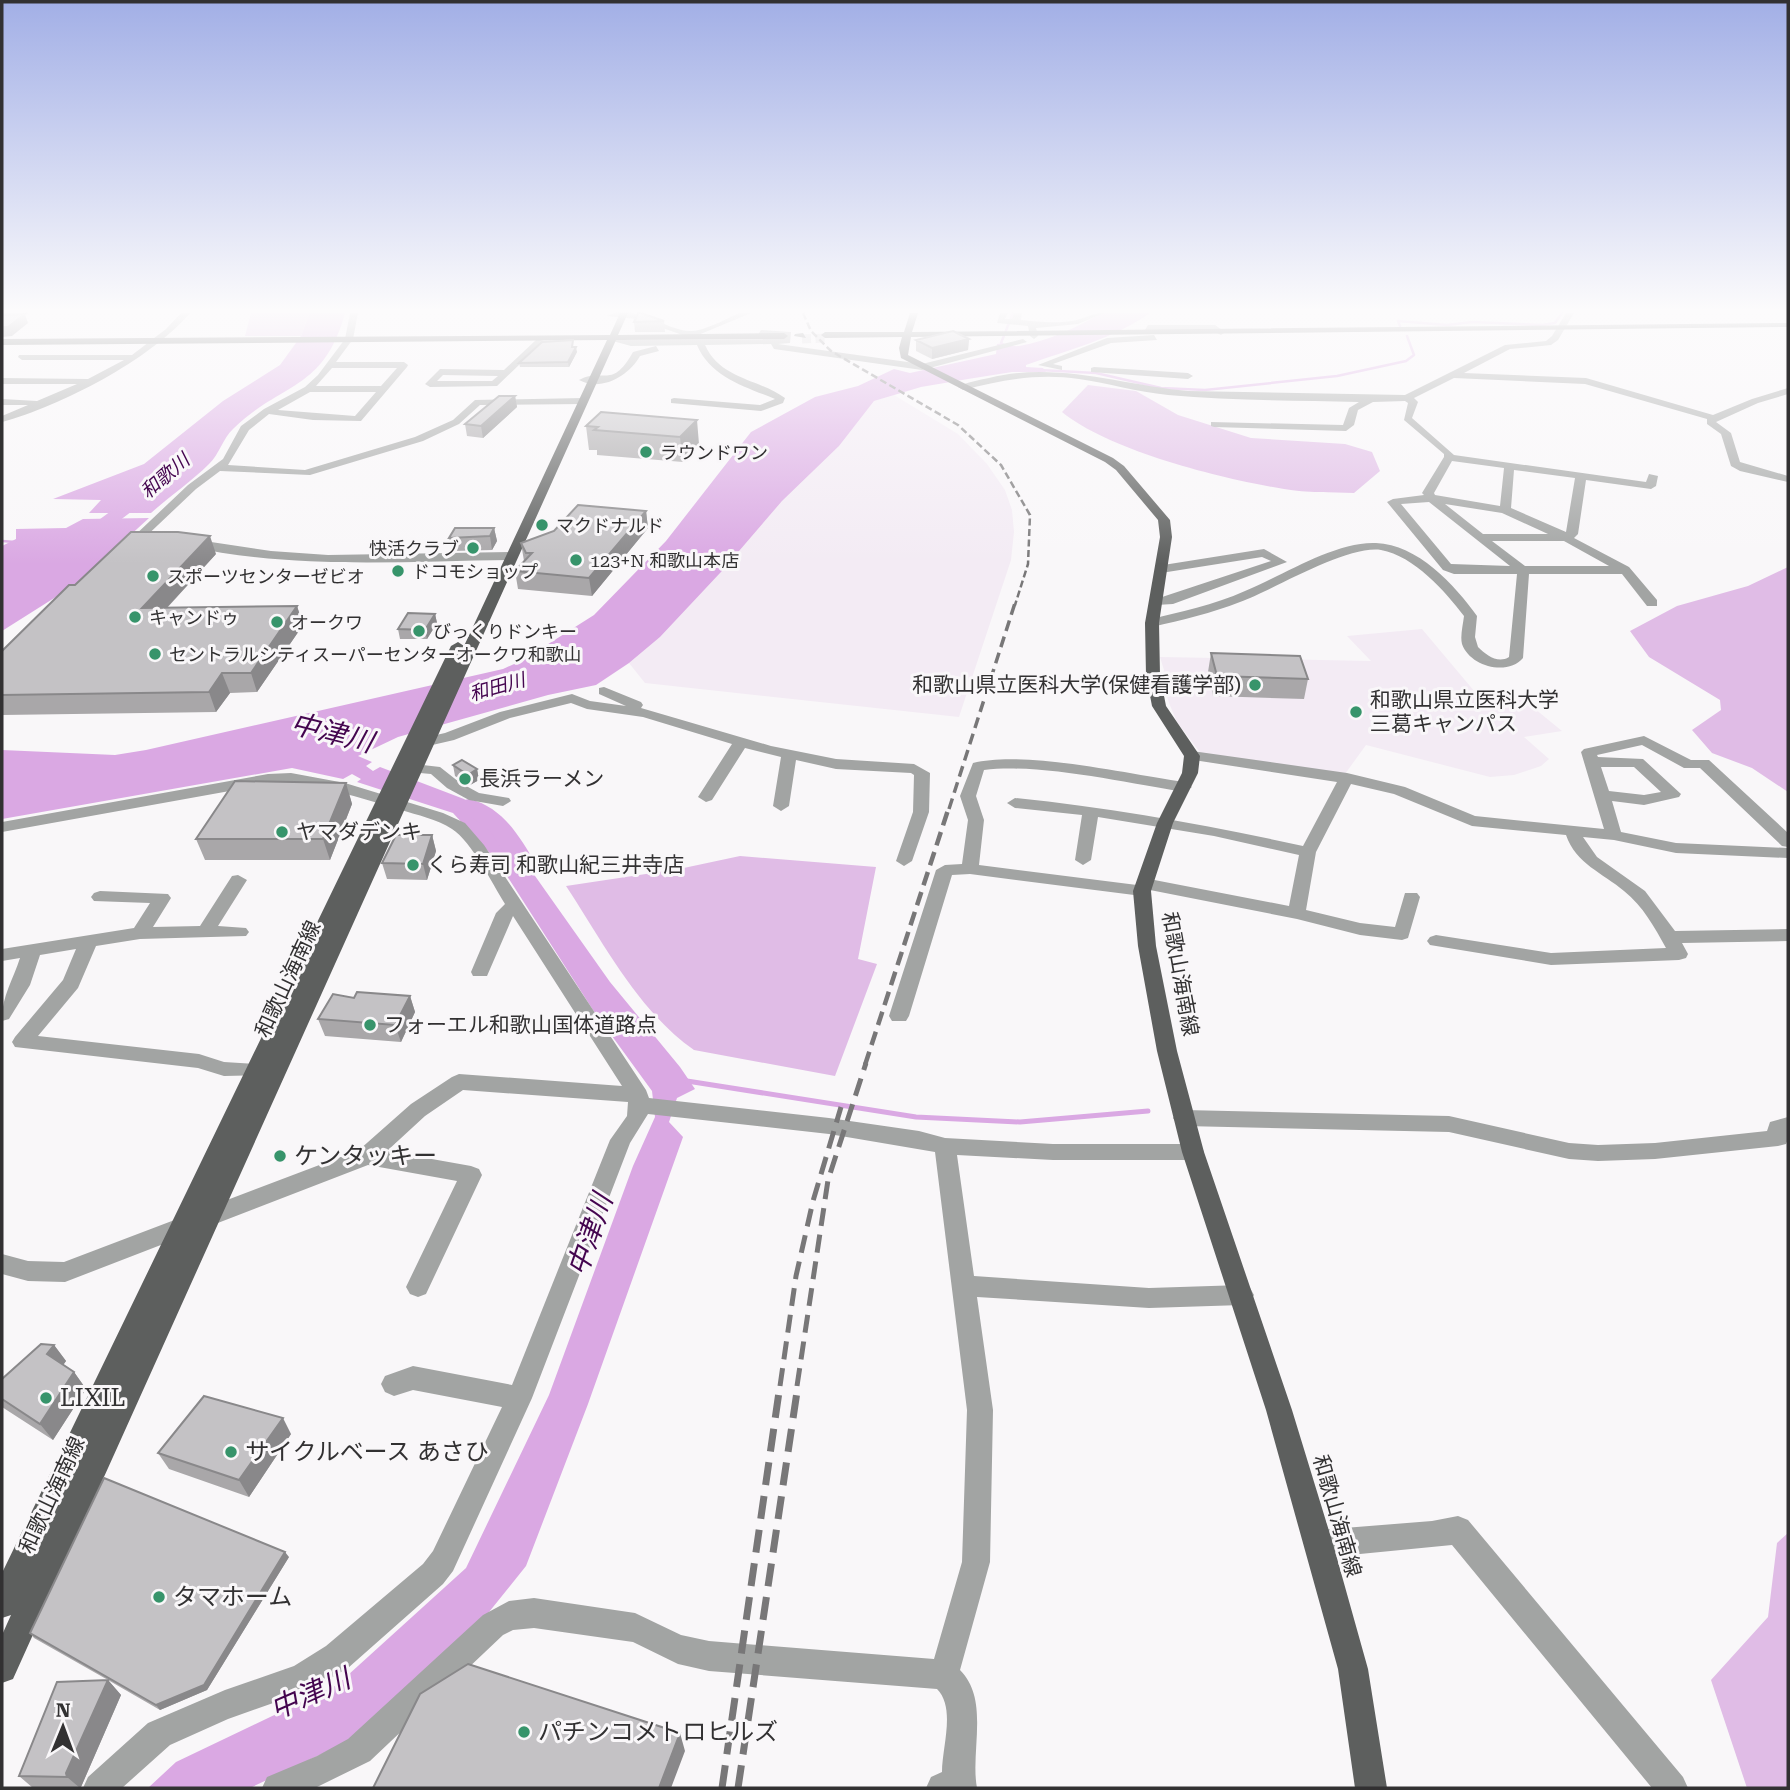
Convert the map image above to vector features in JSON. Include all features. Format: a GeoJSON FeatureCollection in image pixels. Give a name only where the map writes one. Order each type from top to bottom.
{"type":"FeatureCollection","features":[{"type":"Feature","properties":{"kind":"main road","name":"和歌山海南線"},"geometry":{"type":"LineString","coordinates":[[2,1604],[180,1228],[265,1070],[409,769],[442,679],[506,556],[580,397]]}},
{"type":"Feature","properties":{"kind":"main road"},"geometry":{"type":"LineString","coordinates":[[982,397],[1120,468],[1164,520],[1166,537],[1153,623],[1153,675],[1158,706],[1192,756]]}},
{"type":"Feature","properties":{"kind":"main road","name":"和歌山海南線"},"geometry":{"type":"LineString","coordinates":[[421,740],[458,674],[506,556]]}},
{"type":"Feature","properties":{"kind":"main road","name":"和歌山海南線"},"geometry":{"type":"LineString","coordinates":[[1192,756],[1190,774],[1165,822],[1143,887],[1147,946],[1167,1051],[1193,1152],[1242,1295],[1319,1544],[1353,1669],[1371,1788]]}},
{"type":"Feature","properties":{"kind":"main road","name":"和歌山海南線"},"geometry":{"type":"LineString","coordinates":[[2,1668],[208,1217],[265,1070]]}},
{"type":"Feature","properties":{"kind":"street"},"geometry":{"type":"LineString","coordinates":[[2,419],[57,397]]}},
{"type":"Feature","properties":{"kind":"street"},"geometry":{"type":"LineString","coordinates":[[148,541],[135,541],[192,487],[227,460],[245,428],[267,411],[294,397]]}},
{"type":"Feature","properties":{"kind":"street"},"geometry":{"type":"LineString","coordinates":[[267,411],[358,419],[377,397]]}},
{"type":"Feature","properties":{"kind":"street"},"geometry":{"type":"LineString","coordinates":[[674,401],[759,408],[770,407],[780,401],[777,397]]}},
{"type":"Feature","properties":{"kind":"street"},"geometry":{"type":"LineString","coordinates":[[1281,397],[1371,399],[1410,397]]}},
{"type":"Feature","properties":{"kind":"street"},"geometry":{"type":"LineString","coordinates":[[1640,397],[1714,418]]}},
{"type":"Feature","properties":{"kind":"street"},"geometry":{"type":"LineString","coordinates":[[1770,397],[1714,418],[1710,422],[1726,433],[1731,458],[1735,464],[1744,469],[1788,479]]}},
{"type":"Feature","properties":{"kind":"street"},"geometry":{"type":"LineString","coordinates":[[1153,623],[1234,600],[1351,551],[1374,546],[1405,555],[1456,595],[1471,616],[1468,642],[1474,650],[1489,661],[1506,666],[1516,658],[1524,576],[1522,570],[1431,498],[1428,493],[1449,453],[1417,431],[1408,418],[1413,402],[1407,398]]}},
{"type":"Feature","properties":{"kind":"street"},"geometry":{"type":"LineString","coordinates":[[1214,424],[1346,428],[1354,408],[1371,399]]}},
{"type":"Feature","properties":{"kind":"street"},"geometry":{"type":"LineString","coordinates":[[217,468],[306,472],[419,439],[456,422],[478,402],[578,401]]}},
{"type":"Feature","properties":{"kind":"street"},"geometry":{"type":"LineString","coordinates":[[2,402],[43,402]]}},
{"type":"Feature","properties":{"kind":"street"},"geometry":{"type":"LineString","coordinates":[[1449,457],[1651,486],[1653,476]]}},
{"type":"Feature","properties":{"kind":"street"},"geometry":{"type":"LineString","coordinates":[[1505,510],[1509,466]]}},
{"type":"Feature","properties":{"kind":"street"},"geometry":{"type":"LineString","coordinates":[[1478,537],[1566,538],[1572,534],[1581,477]]}},
{"type":"Feature","properties":{"kind":"street"},"geometry":{"type":"LineString","coordinates":[[1625,570],[1454,570],[1447,567],[1393,502],[1431,498],[1505,510],[1566,538],[1625,570],[1652,603]]}},
{"type":"Feature","properties":{"kind":"street"},"geometry":{"type":"LineString","coordinates":[[181,542],[315,559],[404,560],[506,556]]}},
{"type":"Feature","properties":{"kind":"street"},"geometry":{"type":"LineString","coordinates":[[1156,601],[1168,601],[1281,562],[1264,552],[1161,569]]}},
{"type":"Feature","properties":{"kind":"street"},"geometry":{"type":"LineString","coordinates":[[604,691],[635,705],[690,717],[786,748],[831,758],[927,764]]}},
{"type":"Feature","properties":{"kind":"street"},"geometry":{"type":"LineString","coordinates":[[421,740],[449,737],[505,715],[572,698],[587,705],[674,720],[789,754],[836,764],[914,769],[922,773],[920,812],[904,861]]}},
{"type":"Feature","properties":{"kind":"street"},"geometry":{"type":"LineString","coordinates":[[1614,835],[1589,752],[1644,740],[1689,765],[1704,763],[1788,842]]}},
{"type":"Feature","properties":{"kind":"street"},"geometry":{"type":"LineString","coordinates":[[706,797],[742,741]]}},
{"type":"Feature","properties":{"kind":"street"},"geometry":{"type":"LineString","coordinates":[[781,806],[789,754]]}},
{"type":"Feature","properties":{"kind":"street"},"geometry":{"type":"LineString","coordinates":[[1192,756],[1347,778],[1399,790],[1472,821],[1614,835],[1676,848],[1788,853]]}},
{"type":"Feature","properties":{"kind":"street"},"geometry":{"type":"LineString","coordinates":[[1591,762],[1638,762],[1673,794],[1644,800],[1601,795]]}},
{"type":"Feature","properties":{"kind":"street"},"geometry":{"type":"LineString","coordinates":[[970,869],[976,820],[968,796],[978,766],[1002,763],[1062,769],[1184,787]]}},
{"type":"Feature","properties":{"kind":"street"},"geometry":{"type":"LineString","coordinates":[[409,769],[435,770],[453,785],[475,797],[503,801]]}},
{"type":"Feature","properties":{"kind":"street"},"geometry":{"type":"LineString","coordinates":[[1297,913],[1308,852],[1323,819],[1347,778]]}},
{"type":"Feature","properties":{"kind":"street"},"geometry":{"type":"LineString","coordinates":[[2,827],[268,779],[304,779],[339,786],[392,800],[437,816],[458,826],[476,845],[643,1101]]}},
{"type":"Feature","properties":{"kind":"street"},"geometry":{"type":"LineString","coordinates":[[1015,803],[1165,822],[1308,852]]}},
{"type":"Feature","properties":{"kind":"street"},"geometry":{"type":"LineString","coordinates":[[1083,860],[1091,811]]}},
{"type":"Feature","properties":{"kind":"street"},"geometry":{"type":"LineString","coordinates":[[1436,941],[1551,959],[1679,954],[1653,911],[1637,892],[1590,860],[1576,845],[1573,832]]}},
{"type":"Feature","properties":{"kind":"street"},"geometry":{"type":"LineString","coordinates":[[899,1016],[945,870],[970,869],[1143,887],[1297,913],[1360,929],[1402,934],[1411,897]]}},
{"type":"Feature","properties":{"kind":"street"},"geometry":{"type":"LineString","coordinates":[[205,932],[237,880]]}},
{"type":"Feature","properties":{"kind":"street"},"geometry":{"type":"LineString","coordinates":[[100,897],[162,898],[140,933]]}},
{"type":"Feature","properties":{"kind":"street"},"geometry":{"type":"LineString","coordinates":[[480,972],[505,913],[515,905]]}},
{"type":"Feature","properties":{"kind":"street"},"geometry":{"type":"LineString","coordinates":[[2,955],[140,933],[240,932]]}},
{"type":"Feature","properties":{"kind":"street"},"geometry":{"type":"LineString","coordinates":[[1669,937],[1788,935]]}},
{"type":"Feature","properties":{"kind":"street"},"geometry":{"type":"LineString","coordinates":[[89,941],[71,983],[22,1042],[200,1061],[224,1069],[265,1070]]}},
{"type":"Feature","properties":{"kind":"street"},"geometry":{"type":"LineString","coordinates":[[2,1014],[21,985],[32,950]]}},
{"type":"Feature","properties":{"kind":"street"},"geometry":{"type":"LineString","coordinates":[[2,1264],[28,1271],[65,1272],[367,1156],[418,1110],[459,1082],[643,1101],[873,1132],[945,1146],[1052,1152],[1193,1152]]}},
{"type":"Feature","properties":{"kind":"street"},"geometry":{"type":"LineString","coordinates":[[99,1788],[159,1734],[225,1705],[302,1678],[337,1657],[433,1574],[454,1540],[519,1398],[621,1140],[637,1118],[643,1101]]}},
{"type":"Feature","properties":{"kind":"street"},"geometry":{"type":"LineString","coordinates":[[1184,1118],[1449,1124],[1569,1151],[1598,1153],[1655,1151],[1778,1138],[1779,1128],[1788,1125]]}},
{"type":"Feature","properties":{"kind":"street"},"geometry":{"type":"LineString","coordinates":[[944,1675],[976,1562],[979,1410],[945,1146]]}},
{"type":"Feature","properties":{"kind":"street"},"geometry":{"type":"LineString","coordinates":[[367,1156],[471,1175],[418,1287]]}},
{"type":"Feature","properties":{"kind":"street"},"geometry":{"type":"LineString","coordinates":[[965,1286],[1149,1298],[1242,1295]]}},
{"type":"Feature","properties":{"kind":"street"},"geometry":{"type":"LineString","coordinates":[[394,1384],[413,1378],[519,1398]]}},
{"type":"Feature","properties":{"kind":"street"},"geometry":{"type":"LineString","coordinates":[[1319,1544],[1432,1535],[1458,1530],[1672,1788]]}},
{"type":"Feature","properties":{"kind":"street"},"geometry":{"type":"LineString","coordinates":[[278,1788],[328,1767],[359,1750],[493,1625],[509,1616],[534,1613],[635,1628],[678,1649],[709,1657],[944,1675],[956,1683],[962,1698],[954,1786]]}},
{"type":"Feature","properties":{"kind":"shaded area"},"geometry":{"type":"Polygon","coordinates":[[[897,397],[958,434],[987,464],[1005,490],[1012,510],[1014,532],[1011,560],[959,717],[645,683],[629,663],[660,637],[782,501],[839,446],[874,401],[897,397]]]}},
{"type":"Feature","properties":{"kind":"shaded area"},"geometry":{"type":"Polygon","coordinates":[[[1077,397],[1146,397],[1178,415],[1251,438],[1345,444],[1372,452],[1380,471],[1354,493],[1310,492],[1259,484],[1199,471],[1137,451],[1083,426],[1062,412],[1077,397]]]}},
{"type":"Feature","properties":{"kind":"shaded area"},"geometry":{"type":"Polygon","coordinates":[[[1788,567],[1788,792],[1752,768],[1712,753],[1692,730],[1721,710],[1720,700],[1649,657],[1630,631],[1677,606],[1748,586],[1788,567]]]}},
{"type":"Feature","properties":{"kind":"shaded area","name":"和歌山県立医科大学 三葛キャンパス"},"geometry":{"type":"Polygon","coordinates":[[[1422,629],[1480,698],[1524,700],[1562,731],[1524,737],[1549,759],[1541,766],[1514,775],[1490,777],[1366,745],[1345,774],[1202,755],[1177,722],[1162,679],[1164,670],[1160,657],[1371,661],[1347,636],[1422,629]]]}},
{"type":"Feature","properties":{"kind":"shaded area"},"geometry":{"type":"Polygon","coordinates":[[[740,856],[876,867],[858,959],[877,964],[835,1076],[694,1050],[674,1034],[639,996],[566,886],[679,869],[740,856]]]}},
{"type":"Feature","properties":{"kind":"shaded area"},"geometry":{"type":"Polygon","coordinates":[[[1788,1533],[1788,1788],[1747,1788],[1711,1680],[1768,1617],[1777,1543],[1788,1533]]]}},
{"type":"Feature","properties":{"kind":"water"},"geometry":{"type":"Polygon","coordinates":[[[230,397],[277,397],[233,429],[209,464],[151,513],[89,513],[101,500],[53,499],[144,464],[230,397]]]}},
{"type":"Feature","properties":{"kind":"water","name":"和田川"},"geometry":{"type":"Polygon","coordinates":[[[815,397],[889,397],[874,401],[839,446],[782,501],[660,637],[629,663],[596,685],[548,695],[398,737],[358,756],[372,762],[366,766],[373,771],[380,767],[464,799],[494,818],[610,982],[695,1089],[677,1098],[669,1122],[683,1137],[588,1404],[526,1566],[485,1617],[349,1741],[250,1788],[148,1788],[176,1762],[337,1685],[466,1568],[549,1395],[633,1166],[655,1117],[652,1091],[593,1010],[498,862],[453,813],[357,782],[361,779],[352,774],[343,779],[292,768],[2,819],[2,750],[115,755],[146,750],[503,669],[523,660],[594,615],[666,541],[751,432],[815,397]]]}},
{"type":"Feature","properties":{"kind":"water"},"geometry":{"type":"Polygon","coordinates":[[[149,518],[78,583],[2,631],[2,546],[16,539],[16,529],[66,528],[83,519],[149,518]]]}},
{"type":"Feature","properties":{"kind":"building"},"geometry":{"type":"Polygon","coordinates":[[[498,397],[514,397],[481,426],[465,424],[498,397]]]}},
{"type":"Feature","properties":{"kind":"building"},"geometry":{"type":"Polygon","coordinates":[[[601,412],[697,420],[680,437],[594,430],[598,427],[586,426],[601,412]]]}},
{"type":"Feature","properties":{"kind":"building"},"geometry":{"type":"Polygon","coordinates":[[[578,505],[646,511],[589,578],[515,571],[532,553],[526,553],[521,543],[554,531],[578,505]]]}},
{"type":"Feature","properties":{"kind":"building"},"geometry":{"type":"Polygon","coordinates":[[[455,528],[494,528],[490,536],[449,538],[455,528]]]}},
{"type":"Feature","properties":{"kind":"building"},"geometry":{"type":"Polygon","coordinates":[[[131,532],[178,532],[210,536],[142,608],[297,606],[251,673],[222,673],[209,692],[2,695],[2,651],[69,585],[75,585],[131,532]]]}},
{"type":"Feature","properties":{"kind":"building"},"geometry":{"type":"Polygon","coordinates":[[[408,613],[435,614],[425,630],[398,629],[408,613]]]}},
{"type":"Feature","properties":{"kind":"building"},"geometry":{"type":"Polygon","coordinates":[[[1211,653],[1300,656],[1308,679],[1217,676],[1211,653]]]}},
{"type":"Feature","properties":{"kind":"building"},"geometry":{"type":"Polygon","coordinates":[[[462,760],[477,769],[468,775],[453,765],[462,760]]]}},
{"type":"Feature","properties":{"kind":"building"},"geometry":{"type":"Polygon","coordinates":[[[235,781],[346,783],[323,839],[196,839],[235,781]]]}},
{"type":"Feature","properties":{"kind":"building"},"geometry":{"type":"Polygon","coordinates":[[[396,835],[432,835],[423,864],[382,863],[396,835]]]}},
{"type":"Feature","properties":{"kind":"building"},"geometry":{"type":"Polygon","coordinates":[[[357,992],[410,996],[395,1025],[318,1019],[333,994],[354,998],[357,992]]]}},
{"type":"Feature","properties":{"kind":"building"},"geometry":{"type":"Polygon","coordinates":[[[41,1344],[54,1345],[47,1354],[74,1372],[40,1424],[2,1399],[2,1379],[41,1344]]]}},
{"type":"Feature","properties":{"kind":"building","name":"サイクルベース あさひ"},"geometry":{"type":"Polygon","coordinates":[[[204,1396],[283,1418],[239,1480],[158,1453],[204,1396]]]}},
{"type":"Feature","properties":{"kind":"building","name":"タマホーム"},"geometry":{"type":"Polygon","coordinates":[[[104,1478],[285,1552],[204,1685],[156,1705],[30,1633],[104,1478]]]}},
{"type":"Feature","properties":{"kind":"building","name":"パチンコメトロヒルズ"},"geometry":{"type":"Polygon","coordinates":[[[468,1664],[680,1733],[659,1788],[373,1788],[420,1694],[468,1664]]]}},
{"type":"Feature","properties":{"kind":"building"},"geometry":{"type":"Polygon","coordinates":[[[108,1680],[66,1773],[67,1777],[19,1776],[57,1682],[108,1680]]]}},
{"type":"Feature","properties":{"kind":"waterway","name":"和歌川"},"geometry":{"type":"LineString","coordinates":[[83,540],[147,492]]}},
{"type":"Feature","properties":{"kind":"waterway"},"geometry":{"type":"LineString","coordinates":[[2,541],[15,542]]}},
{"type":"Feature","properties":{"kind":"waterway","name":"中津川"},"geometry":{"type":"LineString","coordinates":[[469,806],[501,827],[523,864]]}},
{"type":"Feature","properties":{"kind":"waterway"},"geometry":{"type":"LineString","coordinates":[[687,1081],[916,1117],[1020,1122],[1148,1111]]}},
{"type":"Feature","properties":{"kind":"railway"},"geometry":{"type":"LineString","coordinates":[[909,397],[958,425],[1001,465],[1030,515],[1028,564],[1015,605]]}},
{"type":"Feature","properties":{"kind":"railway"},"geometry":{"type":"LineString","coordinates":[[949,809],[1015,603]]}},
{"type":"Feature","properties":{"kind":"railway"},"geometry":{"type":"LineString","coordinates":[[865,1065],[949,807]]}},
{"type":"Feature","properties":{"kind":"railway"},"geometry":{"type":"LineString","coordinates":[[797,1386],[828,1180],[866,1063]]}},
{"type":"Feature","properties":{"kind":"railway"},"geometry":{"type":"LineString","coordinates":[[780,1386],[796,1276],[813,1201],[841,1107]]}},
{"type":"Feature","properties":{"kind":"railway"},"geometry":{"type":"LineString","coordinates":[[722,1788],[780,1385]]}},
{"type":"Feature","properties":{"kind":"railway"},"geometry":{"type":"LineString","coordinates":[[738,1788],[798,1385]]}},
{"type":"Feature","properties":{"kind":"place","name":"ラウンドワン"},"geometry":{"type":"Point","coordinates":[646,452]}},
{"type":"Feature","properties":{"kind":"place","name":"マクドナルド"},"geometry":{"type":"Point","coordinates":[542,525]}},
{"type":"Feature","properties":{"kind":"place","name":"快活クラブ"},"geometry":{"type":"Point","coordinates":[473,548]}},
{"type":"Feature","properties":{"kind":"place","name":"123+N 和歌山本店"},"geometry":{"type":"Point","coordinates":[576,560]}},
{"type":"Feature","properties":{"kind":"place","name":"ドコモショップ"},"geometry":{"type":"Point","coordinates":[398,571]}},
{"type":"Feature","properties":{"kind":"place","name":"スポーツセンターゼビオ"},"geometry":{"type":"Point","coordinates":[153,576]}},
{"type":"Feature","properties":{"kind":"place","name":"キャンドゥ"},"geometry":{"type":"Point","coordinates":[135,617]}},
{"type":"Feature","properties":{"kind":"place","name":"オークワ"},"geometry":{"type":"Point","coordinates":[277,622]}},
{"type":"Feature","properties":{"kind":"place","name":"びっくりドンキー"},"geometry":{"type":"Point","coordinates":[419,631]}},
{"type":"Feature","properties":{"kind":"place","name":"セントラルシティスーパーセンターオークワ和歌山"},"geometry":{"type":"Point","coordinates":[155,654]}},
{"type":"Feature","properties":{"kind":"place","name":"和歌山県立医科大学(保健看護学部)"},"geometry":{"type":"Point","coordinates":[1255,685]}},
{"type":"Feature","properties":{"kind":"place","name":"和歌山県立医科大学 三葛キャンパス"},"geometry":{"type":"Point","coordinates":[1356,712]}},
{"type":"Feature","properties":{"kind":"place","name":"長浜ラーメン"},"geometry":{"type":"Point","coordinates":[465,779]}},
{"type":"Feature","properties":{"kind":"place","name":"ヤマダデンキ"},"geometry":{"type":"Point","coordinates":[282,832]}},
{"type":"Feature","properties":{"kind":"place","name":"くら寿司 和歌山紀三井寺店"},"geometry":{"type":"Point","coordinates":[413,865]}},
{"type":"Feature","properties":{"kind":"place","name":"フォーエル和歌山国体道路点"},"geometry":{"type":"Point","coordinates":[370,1025]}},
{"type":"Feature","properties":{"kind":"place","name":"ケンタッキー"},"geometry":{"type":"Point","coordinates":[280,1156]}},
{"type":"Feature","properties":{"kind":"place","name":"LIXIL"},"geometry":{"type":"Point","coordinates":[46,1398]}},
{"type":"Feature","properties":{"kind":"place","name":"サイクルベース あさひ"},"geometry":{"type":"Point","coordinates":[231,1452]}},
{"type":"Feature","properties":{"kind":"place","name":"タマホーム"},"geometry":{"type":"Point","coordinates":[159,1597]}},
{"type":"Feature","properties":{"kind":"place","name":"パチンコメトロヒルズ"},"geometry":{"type":"Point","coordinates":[524,1732]}}]}
